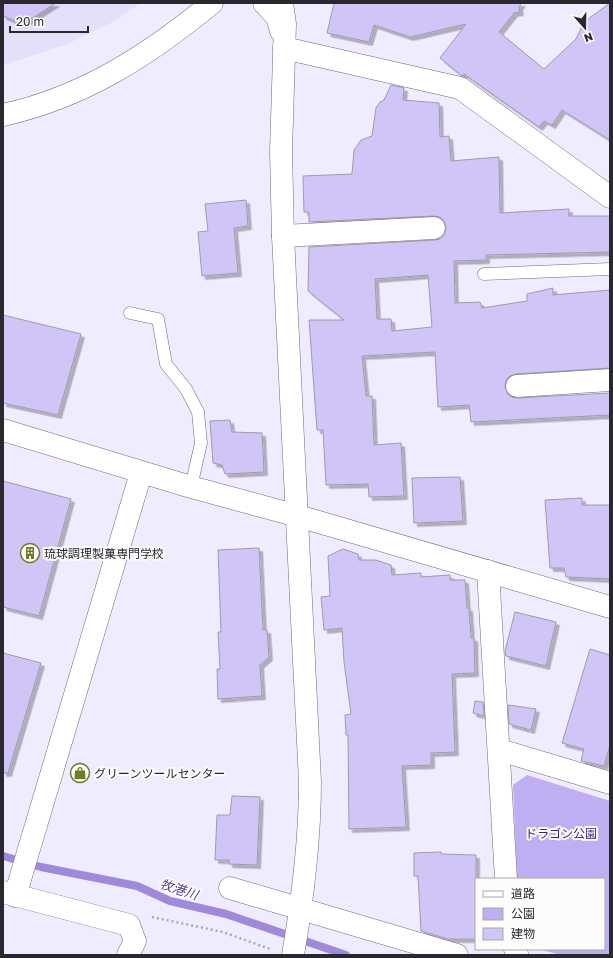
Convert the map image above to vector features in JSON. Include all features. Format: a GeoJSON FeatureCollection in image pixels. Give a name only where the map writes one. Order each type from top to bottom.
{"type":"FeatureCollection","features":[{"type":"Feature","properties":{"kind":"street"},"geometry":{"type":"LineString","coordinates":[[3,114],[34,108],[92,84],[137,60],[212,3]]}},
{"type":"Feature","properties":{"kind":"street"},"geometry":{"type":"LineString","coordinates":[[264,3],[276,17],[281,28],[284,48]]}},
{"type":"Feature","properties":{"kind":"street"},"geometry":{"type":"LineString","coordinates":[[282,3],[285,24],[281,151],[283,236],[310,782],[308,846],[300,914],[285,954]]}},
{"type":"Feature","properties":{"kind":"street"},"geometry":{"type":"LineString","coordinates":[[284,48],[460,88],[610,197]]}},
{"type":"Feature","properties":{"kind":"street"},"geometry":{"type":"LineString","coordinates":[[283,236],[434,228]]}},
{"type":"Feature","properties":{"kind":"street"},"geometry":{"type":"LineString","coordinates":[[517,386],[610,380]]}},
{"type":"Feature","properties":{"kind":"street"},"geometry":{"type":"LineString","coordinates":[[3,430],[191,487],[298,516],[610,607]]}},
{"type":"Feature","properties":{"kind":"street"},"geometry":{"type":"LineString","coordinates":[[128,955],[135,941],[129,925],[9,894],[141,472]]}},
{"type":"Feature","properties":{"kind":"street"},"geometry":{"type":"LineString","coordinates":[[488,571],[500,750],[506,878]]}},
{"type":"Feature","properties":{"kind":"street"},"geometry":{"type":"LineString","coordinates":[[500,750],[610,783]]}},
{"type":"Feature","properties":{"kind":"street"},"geometry":{"type":"LineString","coordinates":[[230,888],[300,914],[457,955]]}},
{"type":"Feature","properties":{"kind":"lane"},"geometry":{"type":"LineString","coordinates":[[484,274],[610,269]]}},
{"type":"Feature","properties":{"kind":"lane"},"geometry":{"type":"LineString","coordinates":[[130,313],[158,319],[166,364],[186,389],[198,412],[201,443],[191,487]]}},
{"type":"Feature","properties":{"kind":"path"},"geometry":{"type":"LineString","coordinates":[[129,925],[154,916],[222,932],[285,954]]}},
{"type":"Feature","properties":{"kind":"shaded area"},"geometry":{"type":"Polygon","coordinates":[[[3,3],[141,3],[109,24],[65,45],[3,65],[3,3]]]}},
{"type":"Feature","properties":{"kind":"green space","name":"ドラゴン公園"},"geometry":{"type":"Polygon","coordinates":[[[527,775],[610,801],[610,955],[561,955],[542,950],[605,950],[605,878],[517,878],[513,785],[527,775]]]}},
{"type":"Feature","properties":{"kind":"building"},"geometry":{"type":"Polygon","coordinates":[[[3,3],[56,3],[23,24],[3,16],[3,3]]]}},
{"type":"Feature","properties":{"kind":"building"},"geometry":{"type":"Polygon","coordinates":[[[334,3],[522,3],[519,7],[520,12],[514,13],[499,32],[544,69],[576,39],[584,22],[610,3],[610,140],[562,110],[552,125],[544,121],[539,127],[464,74],[462,76],[440,58],[466,24],[410,37],[374,25],[369,42],[327,33],[334,3]]]}},
{"type":"Feature","properties":{"kind":"building"},"geometry":{"type":"Polygon","coordinates":[[[391,85],[404,88],[403,100],[439,103],[440,137],[449,136],[451,161],[499,157],[500,213],[569,209],[569,216],[610,216],[610,252],[486,255],[486,260],[454,261],[455,303],[480,302],[482,308],[527,301],[527,294],[553,288],[553,295],[610,290],[610,368],[516,374],[510,376],[506,380],[505,386],[507,393],[511,397],[517,398],[610,393],[610,415],[471,422],[469,405],[438,407],[435,352],[362,356],[366,396],[372,396],[374,445],[401,443],[404,496],[369,497],[368,484],[326,485],[323,430],[317,430],[309,320],[344,320],[308,291],[309,247],[435,240],[440,239],[445,234],[446,227],[444,221],[440,217],[433,216],[309,222],[309,212],[304,212],[303,176],[352,174],[354,150],[361,140],[372,136],[376,108],[380,102],[384,100],[391,85]],[[428,275],[375,279],[377,319],[391,319],[392,331],[432,327],[428,275]]]}},
{"type":"Feature","properties":{"kind":"building"},"geometry":{"type":"Polygon","coordinates":[[[246,200],[248,226],[234,228],[238,273],[202,276],[198,232],[208,231],[205,204],[246,200]]]}},
{"type":"Feature","properties":{"kind":"building"},"geometry":{"type":"Polygon","coordinates":[[[3,315],[81,334],[58,415],[3,403],[3,315]]]}},
{"type":"Feature","properties":{"kind":"building"},"geometry":{"type":"Polygon","coordinates":[[[230,420],[232,432],[262,433],[264,472],[225,474],[222,465],[213,463],[210,421],[230,420]]]}},
{"type":"Feature","properties":{"kind":"building"},"geometry":{"type":"Polygon","coordinates":[[[460,477],[463,521],[414,523],[412,478],[460,477]]]}},
{"type":"Feature","properties":{"kind":"building","name":"琉球調理製菓専門学校"},"geometry":{"type":"Polygon","coordinates":[[[3,481],[71,499],[39,616],[3,607],[3,481]]]}},
{"type":"Feature","properties":{"kind":"building"},"geometry":{"type":"Polygon","coordinates":[[[582,498],[582,505],[610,505],[610,579],[566,577],[564,568],[550,568],[545,500],[582,498]]]}},
{"type":"Feature","properties":{"kind":"building"},"geometry":{"type":"Polygon","coordinates":[[[259,548],[263,630],[267,630],[269,657],[260,665],[262,696],[218,699],[217,669],[220,669],[218,632],[221,632],[218,550],[259,548]]]}},
{"type":"Feature","properties":{"kind":"building"},"geometry":{"type":"Polygon","coordinates":[[[343,549],[358,554],[359,560],[376,560],[391,565],[392,575],[421,573],[421,577],[450,575],[450,580],[465,580],[471,638],[474,638],[475,673],[452,674],[455,752],[431,753],[431,765],[402,766],[406,827],[349,829],[348,735],[346,735],[345,715],[351,714],[344,662],[342,628],[324,630],[321,597],[330,596],[328,556],[343,549]]]}},
{"type":"Feature","properties":{"kind":"building"},"geometry":{"type":"Polygon","coordinates":[[[515,612],[556,622],[546,666],[506,656],[505,651],[515,612]]]}},
{"type":"Feature","properties":{"kind":"building"},"geometry":{"type":"Polygon","coordinates":[[[590,649],[610,655],[610,745],[604,766],[581,761],[584,749],[562,743],[590,649]]]}},
{"type":"Feature","properties":{"kind":"building"},"geometry":{"type":"Polygon","coordinates":[[[3,653],[41,663],[8,773],[3,773],[3,653]]]}},
{"type":"Feature","properties":{"kind":"building"},"geometry":{"type":"Polygon","coordinates":[[[475,701],[483,702],[484,716],[473,713],[475,701]]]}},
{"type":"Feature","properties":{"kind":"building"},"geometry":{"type":"Polygon","coordinates":[[[508,705],[536,709],[531,730],[509,724],[508,705]]]}},
{"type":"Feature","properties":{"kind":"building"},"geometry":{"type":"Polygon","coordinates":[[[232,796],[260,797],[257,865],[229,864],[229,860],[215,860],[217,815],[230,815],[232,796]]]}},
{"type":"Feature","properties":{"kind":"building"},"geometry":{"type":"Polygon","coordinates":[[[441,852],[441,854],[476,855],[475,939],[448,939],[421,931],[418,876],[414,876],[414,853],[441,852]]]}},
{"type":"Feature","properties":{"kind":"waterway","name":"牧港川"},"geometry":{"type":"LineString","coordinates":[[3,856],[41,867],[137,886],[170,901],[226,914],[346,955]]}},
{"type":"Feature","properties":{"kind":"place","name":"琉球調理製菓専門学校"},"geometry":{"type":"Point","coordinates":[30,553]}},
{"type":"Feature","properties":{"kind":"place","name":"グリーンツールセンター"},"geometry":{"type":"Point","coordinates":[80,773]}}]}
